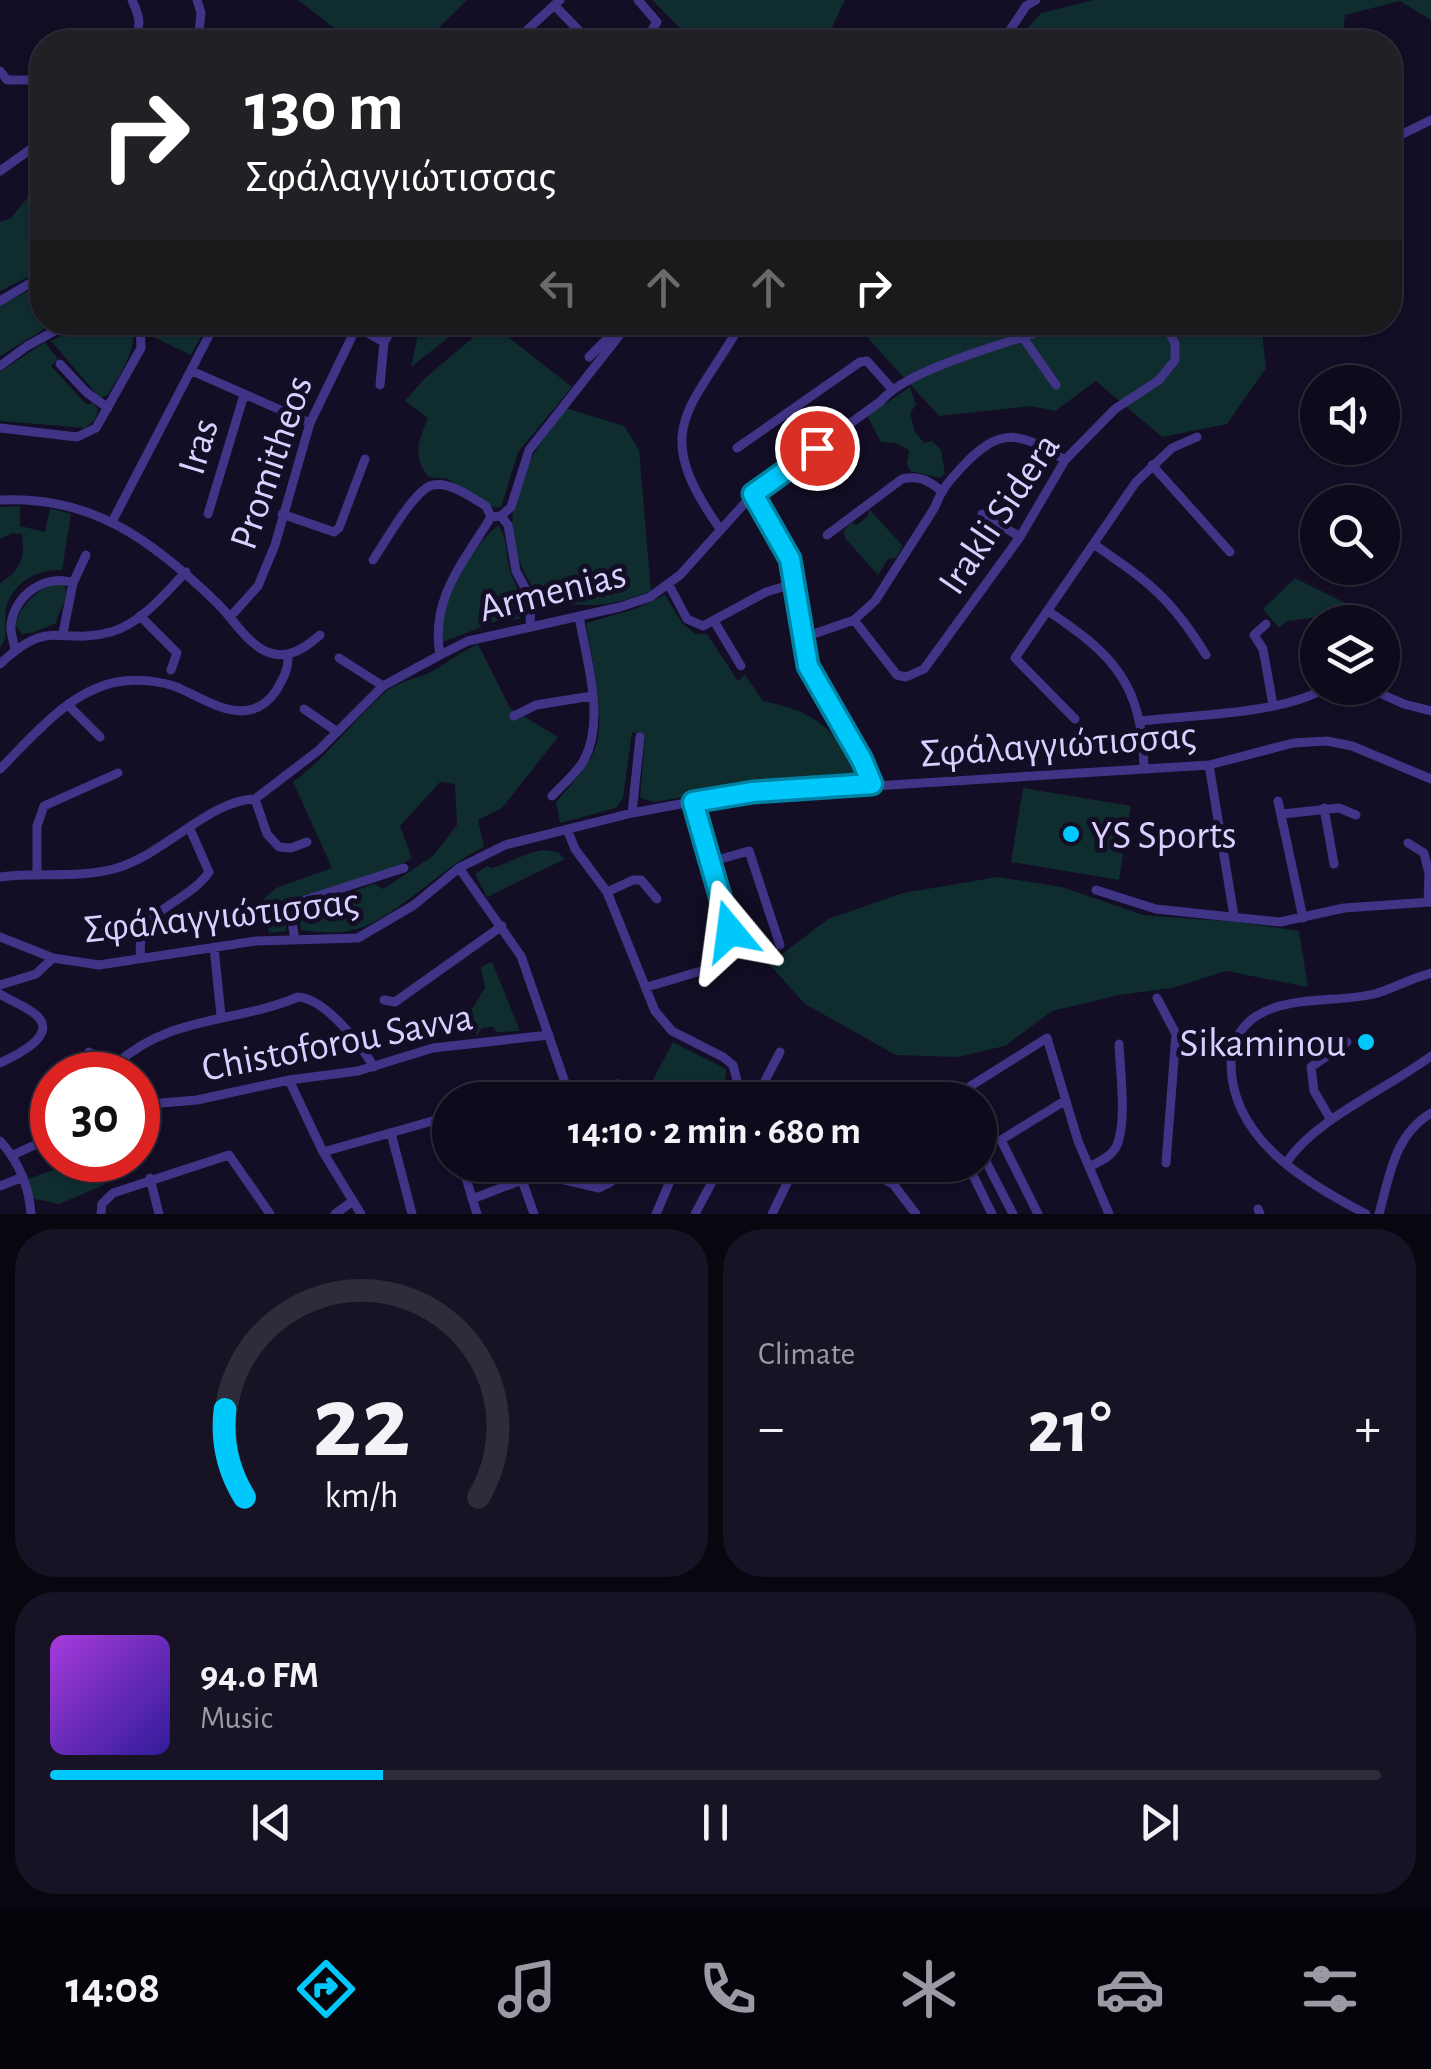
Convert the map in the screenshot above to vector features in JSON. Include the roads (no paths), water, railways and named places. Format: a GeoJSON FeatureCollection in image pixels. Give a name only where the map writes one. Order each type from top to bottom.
{"type":"FeatureCollection","features":[{"type":"Feature","properties":{"kind":"street"},"geometry":{"type":"LineString","coordinates":[[132,0],[140,17],[139,30]]}},
{"type":"Feature","properties":{"kind":"street"},"geometry":{"type":"LineString","coordinates":[[197,0],[201,13],[199,30]]}},
{"type":"Feature","properties":{"kind":"street"},"geometry":{"type":"LineString","coordinates":[[638,0],[656,22],[651,30]]}},
{"type":"Feature","properties":{"kind":"street"},"geometry":{"type":"LineString","coordinates":[[1010,30],[1026,6],[1036,0]]}},
{"type":"Feature","properties":{"kind":"street"},"geometry":{"type":"LineString","coordinates":[[528,30],[558,3],[580,30]]}},
{"type":"Feature","properties":{"kind":"street"},"geometry":{"type":"LineString","coordinates":[[0,71],[7,80],[30,80]]}},
{"type":"Feature","properties":{"kind":"street"},"geometry":{"type":"LineString","coordinates":[[1402,134],[1431,120]]}},
{"type":"Feature","properties":{"kind":"street"},"geometry":{"type":"LineString","coordinates":[[0,171],[30,150]]}},
{"type":"Feature","properties":{"kind":"street"},"geometry":{"type":"LineString","coordinates":[[0,301],[30,283]]}},
{"type":"Feature","properties":{"kind":"street"},"geometry":{"type":"LineString","coordinates":[[0,366],[47,335]]}},
{"type":"Feature","properties":{"kind":"street"},"geometry":{"type":"LineString","coordinates":[[0,428],[77,437],[96,428],[142,348],[141,335]]}},
{"type":"Feature","properties":{"kind":"street"},"geometry":{"type":"LineString","coordinates":[[113,520],[210,335]]}},
{"type":"Feature","properties":{"kind":"street","name":"Promitheos"},"geometry":{"type":"LineString","coordinates":[[231,616],[258,586],[275,545],[310,423],[353,335]]}},
{"type":"Feature","properties":{"kind":"street"},"geometry":{"type":"LineString","coordinates":[[373,335],[384,342]]}},
{"type":"Feature","properties":{"kind":"street"},"geometry":{"type":"LineString","coordinates":[[380,385],[384,342],[389,335]]}},
{"type":"Feature","properties":{"kind":"street"},"geometry":{"type":"LineString","coordinates":[[589,358],[610,335]]}},
{"type":"Feature","properties":{"kind":"street"},"geometry":{"type":"LineString","coordinates":[[440,654],[436,632],[446,592],[496,517],[511,507],[529,450],[612,335]]}},
{"type":"Feature","properties":{"kind":"street"},"geometry":{"type":"LineString","coordinates":[[720,529],[691,484],[682,444],[691,400],[734,335]]}},
{"type":"Feature","properties":{"kind":"street","name":"Armenias"},"geometry":{"type":"LineString","coordinates":[[0,877],[115,869],[160,850],[230,803],[255,799],[320,750],[383,686],[440,654],[468,641],[650,597],[669,585],[753,494],[882,402],[892,389],[936,367],[1034,335]]}},
{"type":"Feature","properties":{"kind":"street","name":"Irakli Sidera"},"geometry":{"type":"LineString","coordinates":[[854,620],[890,669],[906,677],[917,674],[976,602],[1066,460],[1115,409],[1159,380],[1175,360],[1170,335]]}},
{"type":"Feature","properties":{"kind":"street"},"geometry":{"type":"LineString","coordinates":[[1024,339],[1056,386]]}},
{"type":"Feature","properties":{"kind":"street"},"geometry":{"type":"LineString","coordinates":[[738,448],[860,362],[872,365],[892,389]]}},
{"type":"Feature","properties":{"kind":"street"},"geometry":{"type":"LineString","coordinates":[[60,364],[86,392],[108,408]]}},
{"type":"Feature","properties":{"kind":"street"},"geometry":{"type":"LineString","coordinates":[[192,370],[310,423]]}},
{"type":"Feature","properties":{"kind":"street","name":"Iras"},"geometry":{"type":"LineString","coordinates":[[208,514],[244,394]]}},
{"type":"Feature","properties":{"kind":"street"},"geometry":{"type":"LineString","coordinates":[[802,638],[854,620],[876,601],[935,507],[940,490],[987,442],[1020,436],[1066,460]]}},
{"type":"Feature","properties":{"kind":"street"},"geometry":{"type":"LineString","coordinates":[[1074,719],[1015,658],[1116,510],[1152,465],[1172,448],[1197,437]]}},
{"type":"Feature","properties":{"kind":"street"},"geometry":{"type":"LineString","coordinates":[[282,514],[334,532],[339,528],[365,459]]}},
{"type":"Feature","properties":{"kind":"street"},"geometry":{"type":"LineString","coordinates":[[1152,465],[1230,552]]}},
{"type":"Feature","properties":{"kind":"street"},"geometry":{"type":"LineString","coordinates":[[827,534],[902,478],[914,476],[940,490]]}},
{"type":"Feature","properties":{"kind":"street"},"geometry":{"type":"LineString","coordinates":[[373,560],[420,492],[433,484],[448,486],[486,506],[508,526],[516,571],[531,599],[530,626]]}},
{"type":"Feature","properties":{"kind":"street"},"geometry":{"type":"LineString","coordinates":[[753,494],[784,546],[796,583],[808,666],[872,784]]}},
{"type":"Feature","properties":{"kind":"street"},"geometry":{"type":"LineString","coordinates":[[0,500],[53,502],[113,520],[186,572],[265,651],[288,655],[320,635]]}},
{"type":"Feature","properties":{"kind":"street"},"geometry":{"type":"LineString","coordinates":[[982,514],[1020,537]]}},
{"type":"Feature","properties":{"kind":"street"},"geometry":{"type":"LineString","coordinates":[[1095,546],[1162,593],[1206,656]]}},
{"type":"Feature","properties":{"kind":"street"},"geometry":{"type":"LineString","coordinates":[[63,633],[73,584],[86,555]]}},
{"type":"Feature","properties":{"kind":"street"},"geometry":{"type":"LineString","coordinates":[[0,664],[15,650],[44,635],[112,632],[140,616],[186,572]]}},
{"type":"Feature","properties":{"kind":"street"},"geometry":{"type":"LineString","coordinates":[[15,650],[11,624],[27,594],[53,580],[73,584]]}},
{"type":"Feature","properties":{"kind":"street"},"geometry":{"type":"LineString","coordinates":[[669,585],[686,619],[703,626],[766,592],[796,583]]}},
{"type":"Feature","properties":{"kind":"street"},"geometry":{"type":"LineString","coordinates":[[1048,611],[1111,659],[1132,695],[1140,721],[1144,767]]}},
{"type":"Feature","properties":{"kind":"street"},"geometry":{"type":"LineString","coordinates":[[140,616],[177,653],[170,670]]}},
{"type":"Feature","properties":{"kind":"street"},"geometry":{"type":"LineString","coordinates":[[552,796],[584,760],[592,733],[592,696],[578,616]]}},
{"type":"Feature","properties":{"kind":"street"},"geometry":{"type":"LineString","coordinates":[[714,622],[741,666]]}},
{"type":"Feature","properties":{"kind":"street"},"geometry":{"type":"LineString","coordinates":[[1266,624],[1254,635],[1263,649],[1273,705]]}},
{"type":"Feature","properties":{"kind":"street"},"geometry":{"type":"LineString","coordinates":[[0,769],[56,713],[94,690],[118,681],[148,681],[176,687],[214,707],[236,712],[254,709],[268,701],[278,687],[288,668],[288,655]]}},
{"type":"Feature","properties":{"kind":"street"},"geometry":{"type":"LineString","coordinates":[[340,658],[383,686]]}},
{"type":"Feature","properties":{"kind":"street"},"geometry":{"type":"LineString","coordinates":[[514,716],[536,705],[592,696]]}},
{"type":"Feature","properties":{"kind":"street"},"geometry":{"type":"LineString","coordinates":[[1140,721],[1300,700]]}},
{"type":"Feature","properties":{"kind":"street"},"geometry":{"type":"LineString","coordinates":[[1400,702],[1431,711]]}},
{"type":"Feature","properties":{"kind":"street"},"geometry":{"type":"LineString","coordinates":[[69,706],[100,737]]}},
{"type":"Feature","properties":{"kind":"street"},"geometry":{"type":"LineString","coordinates":[[304,709],[336,731]]}},
{"type":"Feature","properties":{"kind":"street"},"geometry":{"type":"LineString","coordinates":[[632,814],[640,737]]}},
{"type":"Feature","properties":{"kind":"street","name":"Σφάλαγγιώτισσας"},"geometry":{"type":"LineString","coordinates":[[0,937],[53,958],[99,965],[256,941],[358,938],[414,905],[459,868],[505,845],[632,814],[753,792],[1209,764],[1293,743],[1327,741],[1352,746],[1431,779]]}},
{"type":"Feature","properties":{"kind":"street"},"geometry":{"type":"LineString","coordinates":[[1209,764],[1234,916]]}},
{"type":"Feature","properties":{"kind":"street"},"geometry":{"type":"LineString","coordinates":[[37,874],[38,826],[44,806],[118,773]]}},
{"type":"Feature","properties":{"kind":"street"},"geometry":{"type":"LineString","coordinates":[[255,799],[267,834],[279,847],[292,848],[308,842]]}},
{"type":"Feature","properties":{"kind":"street"},"geometry":{"type":"LineString","coordinates":[[1278,801],[1303,918]]}},
{"type":"Feature","properties":{"kind":"street"},"geometry":{"type":"LineString","coordinates":[[646,987],[718,966],[728,960],[732,950],[693,802]]}},
{"type":"Feature","properties":{"kind":"street"},"geometry":{"type":"LineString","coordinates":[[1324,808],[1334,864]]}},
{"type":"Feature","properties":{"kind":"street"},"geometry":{"type":"LineString","coordinates":[[1282,814],[1338,808],[1356,815]]}},
{"type":"Feature","properties":{"kind":"street"},"geometry":{"type":"LineString","coordinates":[[1153,842],[1219,828]]}},
{"type":"Feature","properties":{"kind":"street"},"geometry":{"type":"LineString","coordinates":[[142,958],[139,944],[143,926],[206,877],[208,868],[190,829]]}},
{"type":"Feature","properties":{"kind":"street"},"geometry":{"type":"LineString","coordinates":[[567,829],[575,849],[607,892],[655,1010],[672,1031],[723,1057],[732,1065],[737,1082]]}},
{"type":"Feature","properties":{"kind":"street"},"geometry":{"type":"LineString","coordinates":[[1096,890],[1156,909],[1280,922],[1344,908],[1430,902],[1429,865],[1424,853],[1408,843]]}},
{"type":"Feature","properties":{"kind":"street"},"geometry":{"type":"LineString","coordinates":[[710,862],[749,851],[780,945]]}},
{"type":"Feature","properties":{"kind":"street"},"geometry":{"type":"LineString","coordinates":[[295,940],[292,916],[300,902],[404,868]]}},
{"type":"Feature","properties":{"kind":"street"},"geometry":{"type":"LineString","coordinates":[[459,868],[522,956],[566,1082]]}},
{"type":"Feature","properties":{"kind":"street"},"geometry":{"type":"LineString","coordinates":[[607,892],[641,880],[657,898]]}},
{"type":"Feature","properties":{"kind":"street"},"geometry":{"type":"LineString","coordinates":[[384,1000],[394,1002],[502,926]]}},
{"type":"Feature","properties":{"kind":"street"},"geometry":{"type":"LineString","coordinates":[[214,947],[221,1016]]}},
{"type":"Feature","properties":{"kind":"street"},"geometry":{"type":"LineString","coordinates":[[0,986],[36,974],[53,958]]}},
{"type":"Feature","properties":{"kind":"street"},"geometry":{"type":"LineString","coordinates":[[1366,1214],[1313,1186],[1252,1128],[1231,1080],[1231,1052],[1242,1028],[1256,1016],[1280,1006],[1374,994],[1431,972]]}},
{"type":"Feature","properties":{"kind":"street"},"geometry":{"type":"LineString","coordinates":[[0,994],[35,1014],[42,1031],[34,1044],[0,1062]]}},
{"type":"Feature","properties":{"kind":"street"},"geometry":{"type":"LineString","coordinates":[[134,1052],[174,1029],[305,997],[344,1027],[374,1067]]}},
{"type":"Feature","properties":{"kind":"street"},"geometry":{"type":"LineString","coordinates":[[1157,998],[1176,1034],[1166,1163]]}},
{"type":"Feature","properties":{"kind":"street","name":"Chistoforou Savva"},"geometry":{"type":"LineString","coordinates":[[160,1104],[374,1067],[434,1048],[549,1034]]}},
{"type":"Feature","properties":{"kind":"street"},"geometry":{"type":"LineString","coordinates":[[977,1082],[1047,1038],[1089,1167],[1109,1214]]}},
{"type":"Feature","properties":{"kind":"street"},"geometry":{"type":"LineString","coordinates":[[1331,1120],[1314,1090],[1311,1067],[1347,1042]]}},
{"type":"Feature","properties":{"kind":"street"},"geometry":{"type":"LineString","coordinates":[[1089,1167],[1108,1157],[1117,1146],[1121,1123],[1119,1044]]}},
{"type":"Feature","properties":{"kind":"street"},"geometry":{"type":"LineString","coordinates":[[764,1082],[780,1052]]}},
{"type":"Feature","properties":{"kind":"street"},"geometry":{"type":"LineString","coordinates":[[1286,1163],[1300,1142],[1431,1056]]}},
{"type":"Feature","properties":{"kind":"street"},"geometry":{"type":"LineString","coordinates":[[289,1080],[322,1152],[360,1214]]}},
{"type":"Feature","properties":{"kind":"street"},"geometry":{"type":"LineString","coordinates":[[1038,1214],[1002,1140],[1066,1100]]}},
{"type":"Feature","properties":{"kind":"street"},"geometry":{"type":"LineString","coordinates":[[1379,1214],[1397,1149],[1416,1122],[1431,1112]]}},
{"type":"Feature","properties":{"kind":"street"},"geometry":{"type":"LineString","coordinates":[[322,1152],[432,1121]]}},
{"type":"Feature","properties":{"kind":"street"},"geometry":{"type":"LineString","coordinates":[[391,1133],[412,1214]]}},
{"type":"Feature","properties":{"kind":"street"},"geometry":{"type":"LineString","coordinates":[[0,1141],[13,1155],[23,1177],[31,1214]]}},
{"type":"Feature","properties":{"kind":"street"},"geometry":{"type":"LineString","coordinates":[[13,1155],[30,1147]]}},
{"type":"Feature","properties":{"kind":"street"},"geometry":{"type":"LineString","coordinates":[[160,1175],[229,1155],[270,1214]]}},
{"type":"Feature","properties":{"kind":"street"},"geometry":{"type":"LineString","coordinates":[[0,1186],[23,1177]]}},
{"type":"Feature","properties":{"kind":"street"},"geometry":{"type":"LineString","coordinates":[[101,1214],[102,1204],[113,1193],[140,1182]]}},
{"type":"Feature","properties":{"kind":"street"},"geometry":{"type":"LineString","coordinates":[[151,1182],[159,1214]]}},
{"type":"Feature","properties":{"kind":"street"},"geometry":{"type":"LineString","coordinates":[[467,1182],[476,1214]]}},
{"type":"Feature","properties":{"kind":"street"},"geometry":{"type":"LineString","coordinates":[[472,1199],[517,1182]]}},
{"type":"Feature","properties":{"kind":"street"},"geometry":{"type":"LineString","coordinates":[[523,1182],[534,1214]]}},
{"type":"Feature","properties":{"kind":"street"},"geometry":{"type":"LineString","coordinates":[[573,1182],[599,1188],[611,1182]]}},
{"type":"Feature","properties":{"kind":"street"},"geometry":{"type":"LineString","coordinates":[[656,1214],[669,1182]]}},
{"type":"Feature","properties":{"kind":"street"},"geometry":{"type":"LineString","coordinates":[[695,1214],[712,1182]]}},
{"type":"Feature","properties":{"kind":"street"},"geometry":{"type":"LineString","coordinates":[[772,1214],[788,1182]]}},
{"type":"Feature","properties":{"kind":"street"},"geometry":{"type":"LineString","coordinates":[[889,1182],[916,1214]]}},
{"type":"Feature","properties":{"kind":"street"},"geometry":{"type":"LineString","coordinates":[[976,1182],[992,1214]]}},
{"type":"Feature","properties":{"kind":"street"},"geometry":{"type":"LineString","coordinates":[[996,1182],[1013,1214]]}},
{"type":"Feature","properties":{"kind":"street"},"geometry":{"type":"LineString","coordinates":[[335,1214],[354,1201]]}},
{"type":"Feature","properties":{"kind":"place","name":"YS Sports"},"geometry":{"type":"Point","coordinates":[1071,834]}},
{"type":"Feature","properties":{"kind":"place","name":"Sikaminou"},"geometry":{"type":"Point","coordinates":[1366,1042]}}]}
